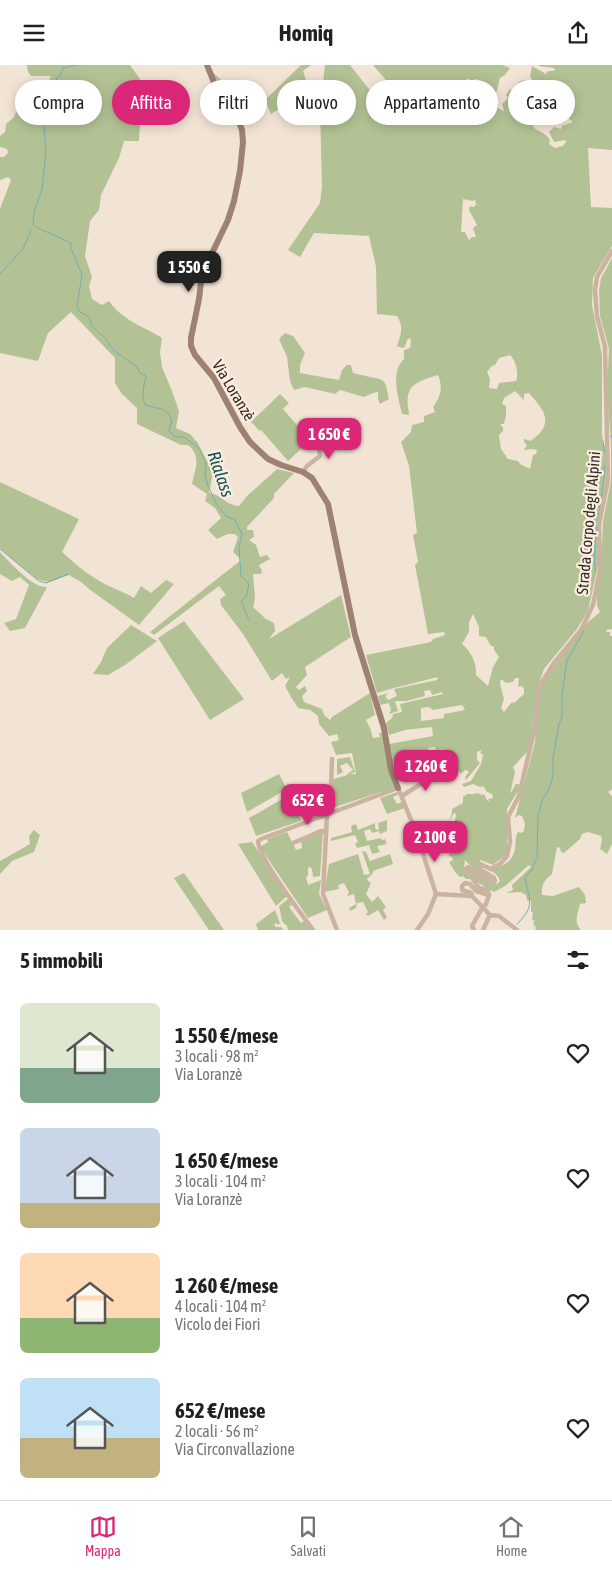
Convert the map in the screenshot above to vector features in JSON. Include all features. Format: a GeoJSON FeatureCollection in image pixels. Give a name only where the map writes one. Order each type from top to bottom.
{"type":"FeatureCollection","features":[{"type":"Feature","properties":{"kind":"street","name":"Via Loranzè"},"geometry":{"type":"LineString","coordinates":[[208,65],[221,100],[239,122],[243,142],[234,201],[228,220],[202,273],[191,346],[195,355],[214,378],[250,442],[268,459],[303,471]]}},
{"type":"Feature","properties":{"kind":"street","name":"Strada Corpo degli Alpini"},"geometry":{"type":"LineString","coordinates":[[489,895],[488,890],[479,888],[466,869],[468,867],[482,879],[495,881],[494,878],[481,870],[478,863],[491,869],[507,857],[510,842],[508,817],[519,796],[534,732],[539,687],[554,663],[582,628],[593,605],[600,569],[599,524],[608,480],[605,347],[597,315],[595,290],[596,277],[612,251]]}},
{"type":"Feature","properties":{"kind":"street"},"geometry":{"type":"LineString","coordinates":[[318,437],[320,456],[306,466],[303,471],[319,487],[328,504],[356,635],[384,728],[391,771],[436,894],[428,914],[416,930]]}},
{"type":"Feature","properties":{"kind":"street"},"geometry":{"type":"LineString","coordinates":[[332,759],[323,894],[338,930]]}},
{"type":"Feature","properties":{"kind":"street"},"geometry":{"type":"LineString","coordinates":[[402,797],[436,773]]}},
{"type":"Feature","properties":{"kind":"street"},"geometry":{"type":"LineString","coordinates":[[313,930],[268,865],[258,848],[258,841],[398,789]]}},
{"type":"Feature","properties":{"kind":"street"},"geometry":{"type":"LineString","coordinates":[[293,843],[321,831],[326,831]]}},
{"type":"Feature","properties":{"kind":"street"},"geometry":{"type":"LineString","coordinates":[[474,930],[472,926],[474,921],[481,911],[486,904],[489,895],[476,891],[472,885],[464,883],[462,889],[471,893],[472,896],[490,915],[499,916],[517,930]]}},
{"type":"Feature","properties":{"kind":"street"},"geometry":{"type":"LineString","coordinates":[[436,894],[472,896]]}},
{"type":"Feature","properties":{"kind":"street"},"geometry":{"type":"LineString","coordinates":[[483,930],[490,915]]}},
{"type":"Feature","properties":{"kind":"green space"},"geometry":{"type":"Polygon","coordinates":[[[27,65],[130,65],[141,80],[112,80],[112,125],[141,125],[139,141],[124,141],[119,158],[101,195],[99,210],[90,221],[85,256],[92,277],[89,286],[92,299],[102,305],[109,301],[121,314],[162,338],[160,352],[162,367],[179,411],[176,428],[190,434],[204,455],[213,473],[209,493],[218,496],[230,504],[239,506],[247,496],[277,469],[294,473],[247,527],[247,530],[253,530],[254,537],[249,540],[256,545],[260,557],[267,555],[270,559],[259,565],[262,571],[261,574],[253,574],[255,598],[253,607],[266,619],[274,623],[275,631],[269,639],[341,595],[351,637],[305,667],[307,675],[296,687],[299,690],[305,686],[307,691],[302,696],[304,702],[322,709],[324,715],[330,720],[370,693],[375,715],[366,720],[373,738],[380,737],[379,733],[382,733],[396,787],[332,808],[333,779],[345,776],[353,770],[347,763],[340,766],[343,772],[337,775],[337,759],[350,757],[355,772],[350,774],[356,774],[352,753],[336,755],[331,742],[339,740],[337,734],[329,736],[319,724],[318,716],[310,710],[298,708],[285,686],[290,677],[286,679],[282,673],[272,681],[243,634],[221,605],[220,599],[226,595],[219,586],[154,635],[150,632],[241,560],[233,552],[238,537],[235,534],[228,534],[217,539],[208,530],[221,518],[215,508],[205,501],[207,494],[192,484],[196,458],[192,449],[188,445],[181,445],[137,424],[137,408],[122,394],[115,383],[115,358],[71,312],[48,333],[38,361],[0,353],[0,209],[11,180],[8,177],[0,180],[0,157],[4,157],[8,153],[7,149],[0,147],[0,136],[5,132],[6,124],[15,115],[15,125],[102,125],[102,80],[49,80],[51,76],[31,76],[27,65]]]}},
{"type":"Feature","properties":{"kind":"green space"},"geometry":{"type":"Polygon","coordinates":[[[301,65],[311,65],[303,71],[306,80],[286,80],[301,65]]]}},
{"type":"Feature","properties":{"kind":"green space"},"geometry":{"type":"Polygon","coordinates":[[[325,65],[350,65],[366,85],[366,125],[498,125],[498,108],[504,111],[502,104],[508,98],[508,125],[533,125],[534,128],[550,140],[549,144],[555,148],[563,146],[566,142],[565,140],[554,142],[549,132],[554,127],[561,129],[565,125],[575,125],[575,80],[532,80],[530,76],[532,66],[546,74],[548,71],[554,71],[555,69],[538,65],[612,65],[612,150],[588,148],[591,207],[612,208],[612,246],[593,278],[592,305],[602,355],[602,435],[607,457],[606,479],[598,525],[598,566],[588,611],[577,629],[544,669],[537,689],[531,737],[527,752],[513,767],[515,772],[510,794],[516,784],[519,784],[518,791],[507,809],[507,854],[493,865],[481,860],[476,864],[478,868],[493,879],[480,876],[465,860],[464,869],[471,877],[466,879],[463,876],[460,877],[449,862],[453,860],[451,856],[449,857],[449,854],[452,853],[449,844],[455,840],[451,835],[456,814],[454,813],[449,822],[452,809],[463,803],[463,797],[467,794],[484,794],[490,802],[488,799],[493,798],[492,794],[487,792],[483,786],[480,787],[473,784],[464,787],[462,784],[471,781],[481,764],[483,755],[480,753],[482,750],[477,752],[477,760],[480,763],[466,780],[465,777],[469,772],[465,770],[461,774],[452,764],[454,760],[445,762],[443,749],[436,751],[435,747],[428,748],[430,754],[428,759],[408,766],[393,768],[389,744],[433,736],[432,727],[405,730],[389,735],[386,723],[392,718],[393,714],[402,712],[400,704],[443,694],[442,692],[432,695],[430,690],[424,691],[425,696],[406,701],[395,701],[398,711],[389,714],[391,710],[389,703],[380,705],[378,696],[389,693],[385,696],[388,700],[397,696],[394,689],[437,680],[438,677],[377,693],[366,655],[431,642],[433,639],[445,635],[444,632],[428,634],[415,565],[418,562],[413,535],[417,533],[409,466],[401,442],[411,432],[412,425],[424,422],[424,416],[435,412],[433,407],[438,399],[441,387],[438,375],[419,382],[411,388],[409,393],[409,415],[402,414],[396,378],[397,371],[404,359],[404,350],[410,348],[411,341],[410,338],[407,340],[405,347],[397,346],[401,327],[397,316],[377,314],[376,267],[369,236],[314,233],[300,257],[288,250],[320,203],[322,187],[320,125],[356,125],[356,80],[323,80],[325,65]],[[463,199],[461,232],[465,232],[469,240],[472,237],[476,237],[473,228],[477,225],[469,210],[470,206],[476,205],[475,199],[473,201],[463,199]],[[510,355],[499,358],[495,365],[487,372],[490,379],[489,388],[497,389],[499,383],[516,381],[517,374],[514,360],[510,355]],[[515,391],[504,398],[502,404],[506,406],[506,416],[504,424],[500,424],[503,428],[499,435],[501,449],[508,459],[518,461],[530,469],[533,455],[536,454],[537,450],[524,450],[527,445],[524,439],[531,441],[540,433],[545,425],[544,415],[539,405],[529,393],[524,394],[524,400],[515,391]],[[473,614],[469,622],[469,632],[462,644],[473,658],[476,675],[488,686],[493,667],[499,657],[486,637],[479,636],[479,627],[473,614]],[[515,678],[513,682],[506,683],[501,679],[500,684],[504,699],[501,708],[504,712],[512,702],[514,703],[524,694],[522,686],[518,687],[519,678],[515,678]],[[462,705],[433,710],[429,707],[421,708],[421,721],[444,718],[444,714],[465,710],[462,705]]]}},
{"type":"Feature","properties":{"kind":"green space"},"geometry":{"type":"Polygon","coordinates":[[[373,65],[502,65],[510,68],[500,78],[498,86],[498,80],[386,80],[373,65]]]}},
{"type":"Feature","properties":{"kind":"green space"},"geometry":{"type":"Polygon","coordinates":[[[212,72],[221,80],[215,80],[212,72]]]}},
{"type":"Feature","properties":{"kind":"green space"},"geometry":{"type":"Polygon","coordinates":[[[277,88],[277,110],[271,114],[267,105],[267,98],[277,88]]]}},
{"type":"Feature","properties":{"kind":"green space"},"geometry":{"type":"Polygon","coordinates":[[[612,258],[612,629],[606,630],[612,636],[612,789],[608,792],[612,796],[612,844],[607,854],[600,849],[601,836],[588,832],[582,834],[580,839],[564,853],[557,847],[552,874],[544,883],[542,895],[553,896],[579,887],[585,895],[586,903],[580,904],[577,914],[577,923],[581,930],[535,930],[536,928],[533,923],[535,921],[532,920],[531,901],[527,900],[526,895],[521,892],[506,893],[513,890],[512,885],[531,867],[529,865],[505,886],[494,892],[477,882],[469,869],[481,879],[497,884],[500,881],[496,874],[488,870],[502,866],[509,861],[514,853],[518,832],[524,831],[525,824],[522,816],[519,815],[515,818],[535,742],[540,691],[545,679],[588,622],[600,612],[597,606],[597,595],[601,566],[603,522],[611,480],[611,443],[607,390],[609,349],[600,316],[599,290],[601,278],[612,258]]]}},
{"type":"Feature","properties":{"kind":"green space"},"geometry":{"type":"Polygon","coordinates":[[[285,333],[293,336],[305,353],[300,365],[300,373],[339,380],[342,370],[347,365],[351,365],[353,373],[383,381],[386,385],[389,399],[380,404],[378,392],[364,397],[340,390],[335,394],[305,387],[294,390],[290,381],[287,357],[279,339],[285,333]]]}},
{"type":"Feature","properties":{"kind":"green space"},"geometry":{"type":"Polygon","coordinates":[[[280,394],[289,403],[283,409],[310,440],[312,439],[288,461],[261,430],[251,422],[280,394]]]}},
{"type":"Feature","properties":{"kind":"green space"},"geometry":{"type":"Polygon","coordinates":[[[0,482],[79,519],[62,552],[101,582],[134,598],[141,586],[151,593],[166,580],[174,584],[139,625],[69,575],[50,582],[37,579],[0,548],[0,482]]]}},
{"type":"Feature","properties":{"kind":"green space"},"geometry":{"type":"Polygon","coordinates":[[[0,552],[28,579],[47,587],[25,628],[10,631],[4,623],[16,619],[29,585],[20,577],[12,581],[0,574],[0,552]]]}},
{"type":"Feature","properties":{"kind":"green space"},"geometry":{"type":"Polygon","coordinates":[[[184,621],[244,699],[210,720],[158,638],[184,621]]]}},
{"type":"Feature","properties":{"kind":"green space"},"geometry":{"type":"Polygon","coordinates":[[[131,625],[157,641],[108,675],[93,674],[107,648],[131,625]]]}},
{"type":"Feature","properties":{"kind":"green space"},"geometry":{"type":"Polygon","coordinates":[[[279,774],[287,789],[247,812],[241,793],[279,774]]]}},
{"type":"Feature","properties":{"kind":"green space"},"geometry":{"type":"Polygon","coordinates":[[[397,792],[399,794],[393,797],[397,804],[402,802],[405,808],[387,814],[380,798],[397,792]]]}},
{"type":"Feature","properties":{"kind":"green space"},"geometry":{"type":"Polygon","coordinates":[[[291,794],[301,821],[256,836],[249,818],[291,794]]]}},
{"type":"Feature","properties":{"kind":"green space"},"geometry":{"type":"Polygon","coordinates":[[[387,820],[387,831],[380,834],[379,831],[372,833],[370,829],[364,831],[367,841],[385,839],[387,844],[377,846],[380,852],[372,854],[369,845],[357,848],[355,844],[358,842],[355,835],[331,841],[331,838],[352,832],[351,826],[356,824],[358,830],[375,823],[377,830],[379,829],[378,823],[387,820]]]}},
{"type":"Feature","properties":{"kind":"green space"},"geometry":{"type":"Polygon","coordinates":[[[34,830],[40,835],[34,852],[12,861],[0,874],[0,861],[30,844],[29,836],[34,830]]]}},
{"type":"Feature","properties":{"kind":"green space"},"geometry":{"type":"Polygon","coordinates":[[[287,832],[296,850],[302,848],[301,840],[323,832],[320,876],[313,877],[310,867],[306,877],[308,885],[321,880],[319,894],[327,910],[308,918],[260,847],[268,842],[267,839],[287,832]]]}},
{"type":"Feature","properties":{"kind":"green space"},"geometry":{"type":"Polygon","coordinates":[[[252,842],[288,895],[276,906],[238,844],[252,842]]]}},
{"type":"Feature","properties":{"kind":"green space"},"geometry":{"type":"Polygon","coordinates":[[[362,851],[366,852],[370,861],[390,854],[393,864],[373,871],[367,879],[371,883],[366,894],[372,902],[378,896],[386,907],[383,910],[387,917],[384,920],[378,910],[368,916],[363,902],[357,903],[356,908],[350,911],[349,908],[356,904],[354,894],[347,896],[349,892],[344,883],[338,885],[339,889],[324,892],[329,864],[358,854],[364,875],[370,874],[362,851]]]}},
{"type":"Feature","properties":{"kind":"green space"},"geometry":{"type":"Polygon","coordinates":[[[184,873],[224,930],[209,930],[174,878],[184,873]]]}},
{"type":"Feature","properties":{"kind":"green space"},"geometry":{"type":"Polygon","coordinates":[[[288,899],[292,905],[289,907],[301,923],[305,920],[311,930],[288,930],[282,921],[279,906],[288,899]]]}},
{"type":"Feature","properties":{"kind":"green space"},"geometry":{"type":"Polygon","coordinates":[[[275,910],[280,923],[278,925],[274,924],[276,927],[281,927],[284,930],[258,930],[256,924],[275,910]]]}},
{"type":"Feature","properties":{"kind":"waterway","name":"Rialass"},"geometry":{"type":"LineString","coordinates":[[77,65],[63,68],[60,76],[56,78],[57,82],[61,81],[63,87],[58,117],[48,121],[44,128],[46,150],[42,189],[34,212],[33,224],[71,243],[71,248],[82,275],[77,306],[79,311],[89,317]]}},
{"type":"Feature","properties":{"kind":"waterway"},"geometry":{"type":"LineString","coordinates":[[0,274],[23,249],[31,230]]}},
{"type":"Feature","properties":{"kind":"waterway","name":"Rialass"},"geometry":{"type":"LineString","coordinates":[[89,318],[91,325],[107,340],[109,345],[136,366],[140,373],[146,376],[143,394],[145,405],[162,409],[169,414],[172,421],[169,431],[176,437],[184,437],[199,448],[206,463],[205,475],[208,486],[217,505],[226,516],[235,520],[242,534],[239,547],[241,576],[249,584],[246,597],[241,601],[249,620]]}},
{"type":"Feature","properties":{"kind":"waterway"},"geometry":{"type":"LineString","coordinates":[[603,442],[605,453]]}},
{"type":"Feature","properties":{"kind":"waterway"},"geometry":{"type":"LineString","coordinates":[[595,571],[596,531],[605,465]]}},
{"type":"Feature","properties":{"kind":"waterway"},"geometry":{"type":"LineString","coordinates":[[0,549],[39,581],[46,583],[68,574]]}},
{"type":"Feature","properties":{"kind":"waterway"},"geometry":{"type":"LineString","coordinates":[[537,856],[538,816],[542,801],[549,789],[553,776],[553,758],[562,717],[562,694],[567,660],[583,630]]}},
{"type":"Feature","properties":{"kind":"waterway"},"geometry":{"type":"LineString","coordinates":[[517,924],[529,907],[530,902],[525,877],[531,871],[537,858]]}}]}
